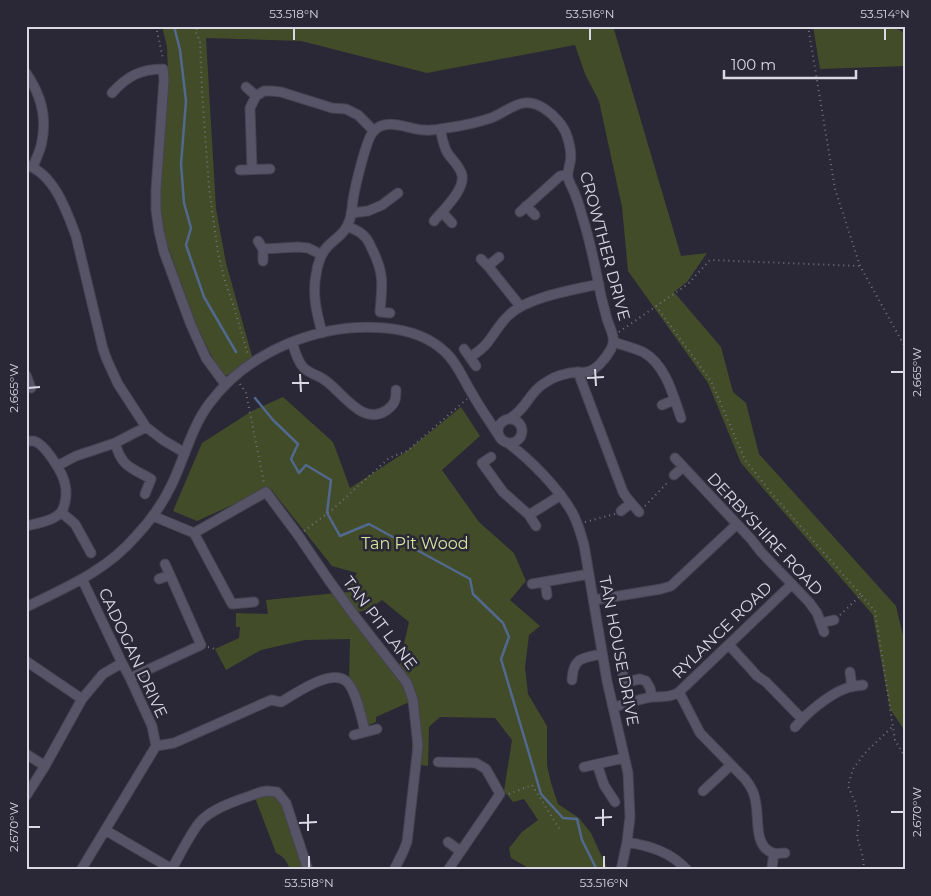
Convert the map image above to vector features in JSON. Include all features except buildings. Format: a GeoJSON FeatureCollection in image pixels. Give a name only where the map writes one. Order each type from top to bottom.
{"type":"FeatureCollection","features":[{"type":"Feature","properties":{"kind":"street"},"geometry":{"type":"LineString","coordinates":[[112,93],[129,77],[163,64],[164,80],[153,163],[159,231],[164,252],[191,325],[206,358],[226,384]]}},
{"type":"Feature","properties":{"kind":"street"},"geometry":{"type":"LineString","coordinates":[[26,73],[36,91],[44,117],[42,143],[30,166],[47,178],[70,220],[76,236],[90,300],[107,360],[126,397],[146,427],[185,453]]}},
{"type":"Feature","properties":{"kind":"street"},"geometry":{"type":"LineString","coordinates":[[115,74],[121,83]]}},
{"type":"Feature","properties":{"kind":"street"},"geometry":{"type":"LineString","coordinates":[[246,87],[256,96]]}},
{"type":"Feature","properties":{"kind":"street"},"geometry":{"type":"LineString","coordinates":[[252,169],[250,108],[256,96],[264,91],[281,92],[332,108],[346,109],[358,115],[374,131],[369,138],[360,171],[350,220],[343,233],[327,247],[322,255],[316,274],[314,287],[315,304],[322,333]]}},
{"type":"Feature","properties":{"kind":"street","name":"CROWTHER DRIVE"},"geometry":{"type":"LineString","coordinates":[[374,131],[386,124],[422,130],[440,129],[481,121],[512,106],[527,102],[546,109],[563,126],[568,136],[571,150],[568,174],[592,252],[603,306],[613,339],[611,349],[594,369],[558,376],[546,381],[536,389],[520,412],[507,419]]}},
{"type":"Feature","properties":{"kind":"street"},"geometry":{"type":"LineString","coordinates":[[434,220],[458,191],[462,175],[446,151],[440,129]]}},
{"type":"Feature","properties":{"kind":"street"},"geometry":{"type":"LineString","coordinates":[[240,170],[270,169]]}},
{"type":"Feature","properties":{"kind":"street"},"geometry":{"type":"LineString","coordinates":[[535,215],[523,209],[560,176],[568,174]]}},
{"type":"Feature","properties":{"kind":"street"},"geometry":{"type":"LineString","coordinates":[[351,213],[368,211],[382,205],[398,193]]}},
{"type":"Feature","properties":{"kind":"street"},"geometry":{"type":"LineString","coordinates":[[442,212],[452,223]]}},
{"type":"Feature","properties":{"kind":"street"},"geometry":{"type":"LineString","coordinates":[[347,226],[366,238],[381,271],[382,281],[375,311],[390,313]]}},
{"type":"Feature","properties":{"kind":"street"},"geometry":{"type":"LineString","coordinates":[[263,261],[260,245],[298,246],[308,248],[322,255]]}},
{"type":"Feature","properties":{"kind":"street"},"geometry":{"type":"LineString","coordinates":[[488,266],[499,257]]}},
{"type":"Feature","properties":{"kind":"street"},"geometry":{"type":"LineString","coordinates":[[481,259],[520,306]]}},
{"type":"Feature","properties":{"kind":"street"},"geometry":{"type":"LineString","coordinates":[[470,357],[488,342],[501,322],[520,306],[599,284]]}},
{"type":"Feature","properties":{"kind":"street"},"geometry":{"type":"LineString","coordinates":[[26,607],[82,579],[119,554],[153,516],[171,487],[199,419],[208,405],[226,384],[250,364],[292,342],[350,327],[404,331],[421,336],[436,344],[451,358],[501,440],[512,443],[518,440],[522,432],[524,406]]}},
{"type":"Feature","properties":{"kind":"street"},"geometry":{"type":"LineString","coordinates":[[613,339],[644,353],[655,362],[661,369],[681,418]]}},
{"type":"Feature","properties":{"kind":"street"},"geometry":{"type":"LineString","coordinates":[[292,342],[298,360],[307,371],[325,379],[364,413],[373,415],[383,413],[393,405],[396,399],[396,390]]}},
{"type":"Feature","properties":{"kind":"street"},"geometry":{"type":"LineString","coordinates":[[464,349],[476,366]]}},
{"type":"Feature","properties":{"kind":"street"},"geometry":{"type":"LineString","coordinates":[[578,372],[623,492],[639,512]]}},
{"type":"Feature","properties":{"kind":"street"},"geometry":{"type":"LineString","coordinates":[[26,375],[31,388]]}},
{"type":"Feature","properties":{"kind":"street"},"geometry":{"type":"LineString","coordinates":[[662,405],[674,400]]}},
{"type":"Feature","properties":{"kind":"street"},"geometry":{"type":"LineString","coordinates":[[486,415],[516,420],[519,423],[525,456]]}},
{"type":"Feature","properties":{"kind":"street"},"geometry":{"type":"LineString","coordinates":[[497,433],[499,425],[507,419]]}},
{"type":"Feature","properties":{"kind":"street"},"geometry":{"type":"LineString","coordinates":[[56,466],[76,456],[115,443],[146,427]]}},
{"type":"Feature","properties":{"kind":"street"},"geometry":{"type":"LineString","coordinates":[[26,441],[34,441],[45,449],[64,478],[66,486],[65,504],[61,512],[54,517],[26,526]]}},
{"type":"Feature","properties":{"kind":"street"},"geometry":{"type":"LineString","coordinates":[[115,443],[119,455],[125,464],[151,479],[145,494]]}},
{"type":"Feature","properties":{"kind":"street","name":"TAN HOUSE DRIVE"},"geometry":{"type":"LineString","coordinates":[[508,443],[525,456],[561,495],[578,524],[584,545],[602,654],[630,792],[630,817],[621,870]]}},
{"type":"Feature","properties":{"kind":"street"},"geometry":{"type":"LineString","coordinates":[[491,457],[482,463],[503,492],[529,515],[536,526]]}},
{"type":"Feature","properties":{"kind":"street","name":"DERBYSHIRE ROAD"},"geometry":{"type":"LineString","coordinates":[[675,458],[809,602],[817,613],[823,628],[834,620]]}},
{"type":"Feature","properties":{"kind":"street"},"geometry":{"type":"LineString","coordinates":[[674,475],[683,467]]}},
{"type":"Feature","properties":{"kind":"street"},"geometry":{"type":"LineString","coordinates":[[194,533],[266,492]]}},
{"type":"Feature","properties":{"kind":"street","name":"TAN PIT LANE"},"geometry":{"type":"LineString","coordinates":[[266,492],[354,615],[407,683],[413,700],[418,746],[409,828],[404,852],[394,870]]}},
{"type":"Feature","properties":{"kind":"street"},"geometry":{"type":"LineString","coordinates":[[529,515],[561,495]]}},
{"type":"Feature","properties":{"kind":"street"},"geometry":{"type":"LineString","coordinates":[[621,511],[631,503]]}},
{"type":"Feature","properties":{"kind":"street"},"geometry":{"type":"LineString","coordinates":[[61,512],[75,524],[91,553]]}},
{"type":"Feature","properties":{"kind":"street"},"geometry":{"type":"LineString","coordinates":[[153,516],[194,533],[232,604],[254,602]]}},
{"type":"Feature","properties":{"kind":"street"},"geometry":{"type":"LineString","coordinates":[[594,600],[672,586],[737,524]]}},
{"type":"Feature","properties":{"kind":"street"},"geometry":{"type":"LineString","coordinates":[[74,542],[82,537]]}},
{"type":"Feature","properties":{"kind":"street"},"geometry":{"type":"LineString","coordinates":[[130,678],[201,645],[165,564]]}},
{"type":"Feature","properties":{"kind":"street"},"geometry":{"type":"LineString","coordinates":[[532,584],[589,574]]}},
{"type":"Feature","properties":{"kind":"street"},"geometry":{"type":"LineString","coordinates":[[159,579],[170,575]]}},
{"type":"Feature","properties":{"kind":"street","name":"CADOGAN DRIVE"},"geometry":{"type":"LineString","coordinates":[[82,579],[152,726],[156,746]]}},
{"type":"Feature","properties":{"kind":"street"},"geometry":{"type":"LineString","coordinates":[[545,582],[547,594]]}},
{"type":"Feature","properties":{"kind":"street","name":"RYLANCE ROAD"},"geometry":{"type":"LineString","coordinates":[[614,707],[652,697],[675,695],[792,584]]}},
{"type":"Feature","properties":{"kind":"street"},"geometry":{"type":"LineString","coordinates":[[729,645],[757,676],[766,682],[802,719]]}},
{"type":"Feature","properties":{"kind":"street"},"geometry":{"type":"LineString","coordinates":[[572,680],[570,663],[602,654]]}},
{"type":"Feature","properties":{"kind":"street"},"geometry":{"type":"LineString","coordinates":[[26,661],[82,699]]}},
{"type":"Feature","properties":{"kind":"street"},"geometry":{"type":"LineString","coordinates":[[26,796],[82,699],[104,674],[122,663]]}},
{"type":"Feature","properties":{"kind":"street"},"geometry":{"type":"LineString","coordinates":[[850,672],[852,687]]}},
{"type":"Feature","properties":{"kind":"street"},"geometry":{"type":"LineString","coordinates":[[623,675],[626,682],[640,679],[646,681],[652,697]]}},
{"type":"Feature","properties":{"kind":"street"},"geometry":{"type":"LineString","coordinates":[[81,870],[156,746],[174,742],[271,700],[281,702],[322,679],[334,676],[345,680],[353,692],[365,732]]}},
{"type":"Feature","properties":{"kind":"street"},"geometry":{"type":"LineString","coordinates":[[795,727],[826,700],[847,688],[863,685]]}},
{"type":"Feature","properties":{"kind":"street"},"geometry":{"type":"LineString","coordinates":[[679,692],[700,733],[750,785],[756,802],[759,836],[764,847],[774,853],[785,853]]}},
{"type":"Feature","properties":{"kind":"street"},"geometry":{"type":"LineString","coordinates":[[354,736],[377,729]]}},
{"type":"Feature","properties":{"kind":"street"},"geometry":{"type":"LineString","coordinates":[[26,754],[45,766]]}},
{"type":"Feature","properties":{"kind":"street"},"geometry":{"type":"LineString","coordinates":[[584,767],[624,758]]}},
{"type":"Feature","properties":{"kind":"street"},"geometry":{"type":"LineString","coordinates":[[438,762],[476,763],[486,769],[504,794],[460,851],[448,870]]}},
{"type":"Feature","properties":{"kind":"street"},"geometry":{"type":"LineString","coordinates":[[597,764],[604,785],[612,798],[600,800]]}},
{"type":"Feature","properties":{"kind":"street"},"geometry":{"type":"LineString","coordinates":[[703,791],[730,765]]}},
{"type":"Feature","properties":{"kind":"street"},"geometry":{"type":"LineString","coordinates":[[105,830],[171,869],[200,822],[208,815],[261,792],[277,792],[286,803],[308,870]]}},
{"type":"Feature","properties":{"kind":"street"},"geometry":{"type":"LineString","coordinates":[[448,842],[460,851]]}},
{"type":"Feature","properties":{"kind":"street"},"geometry":{"type":"LineString","coordinates":[[627,842],[658,849],[671,856],[687,870]]}},
{"type":"Feature","properties":{"kind":"street"},"geometry":{"type":"LineString","coordinates":[[772,867],[774,853]]}},
{"type":"Feature","properties":{"kind":"path"},"geometry":{"type":"LineString","coordinates":[[156,26],[163,64]]}},
{"type":"Feature","properties":{"kind":"path"},"geometry":{"type":"LineString","coordinates":[[201,26],[195,30],[200,41],[209,188],[225,281],[250,364]]}},
{"type":"Feature","properties":{"kind":"path"},"geometry":{"type":"LineString","coordinates":[[808,26],[835,189],[860,266],[905,347]]}},
{"type":"Feature","properties":{"kind":"path"},"geometry":{"type":"LineString","coordinates":[[613,339],[688,284],[710,260],[860,266]]}},
{"type":"Feature","properties":{"kind":"path"},"geometry":{"type":"LineString","coordinates":[[656,306],[711,381],[745,460],[773,495],[875,611],[895,740],[905,757]]}},
{"type":"Feature","properties":{"kind":"path"},"geometry":{"type":"LineString","coordinates":[[235,376],[246,393],[266,492]]}},
{"type":"Feature","properties":{"kind":"path"},"geometry":{"type":"LineString","coordinates":[[298,535],[331,511],[389,458],[407,451],[472,394]]}},
{"type":"Feature","properties":{"kind":"path"},"geometry":{"type":"LineString","coordinates":[[639,512],[674,475]]}},
{"type":"Feature","properties":{"kind":"path"},"geometry":{"type":"LineString","coordinates":[[578,524],[621,511]]}},
{"type":"Feature","properties":{"kind":"path"},"geometry":{"type":"LineString","coordinates":[[834,620],[861,595]]}},
{"type":"Feature","properties":{"kind":"path"},"geometry":{"type":"LineString","coordinates":[[864,870],[857,837],[859,818],[848,786],[853,769],[864,754],[893,726]]}},
{"type":"Feature","properties":{"kind":"path"},"geometry":{"type":"LineString","coordinates":[[504,794],[532,785],[560,830]]}},
{"type":"Feature","properties":{"kind":"green space"},"geometry":{"type":"Polygon","coordinates":[[[162,26],[613,26],[681,256],[707,253],[687,282],[674,292],[721,347],[733,392],[746,403],[759,454],[896,606],[905,644],[905,731],[890,709],[873,615],[741,463],[708,383],[628,271],[622,207],[599,101],[585,74],[575,45],[427,73],[301,41],[206,38],[216,209],[226,263],[252,356],[250,365],[225,376],[211,355],[196,324],[167,244],[160,210],[168,73],[167,47],[162,26]]]}},
{"type":"Feature","properties":{"kind":"green space"},"geometry":{"type":"Polygon","coordinates":[[[813,26],[891,26],[905,33],[905,66],[820,69],[813,26]]]}},
{"type":"Feature","properties":{"kind":"green space","name":"Tan Pit Wood"},"geometry":{"type":"Polygon","coordinates":[[[283,397],[333,442],[350,488],[407,451],[461,407],[480,436],[442,470],[479,522],[514,553],[526,581],[510,600],[540,626],[529,635],[525,667],[528,694],[547,726],[547,765],[551,783],[558,804],[579,818],[591,833],[608,870],[532,870],[511,858],[509,848],[522,832],[538,820],[524,799],[513,802],[504,791],[512,740],[495,718],[440,717],[429,727],[428,766],[412,764],[412,707],[407,703],[376,717],[376,722],[366,726],[349,679],[350,639],[305,640],[261,650],[226,670],[215,649],[239,638],[240,627],[236,627],[236,613],[268,614],[266,600],[347,592],[357,573],[332,566],[270,488],[197,521],[173,511],[202,443],[252,411],[283,397]],[[382,600],[369,609],[352,614],[398,671],[409,622],[382,600]]]}},
{"type":"Feature","properties":{"kind":"green space"},"geometry":{"type":"Polygon","coordinates":[[[267,791],[286,803],[308,870],[290,870],[285,860],[276,853],[254,795],[267,791]]]}},
{"type":"Feature","properties":{"kind":"waterway"},"geometry":{"type":"LineString","coordinates":[[174,26],[180,50],[186,101],[181,164],[184,203],[191,228],[186,245],[204,297],[236,352]]}},
{"type":"Feature","properties":{"kind":"waterway"},"geometry":{"type":"LineString","coordinates":[[255,398],[273,420],[298,444],[291,459],[299,473],[306,465],[331,480],[327,513],[340,536],[369,524],[470,579],[473,594],[503,623],[509,637],[501,659],[541,794],[563,818],[577,819],[582,840],[597,870]]}}]}
